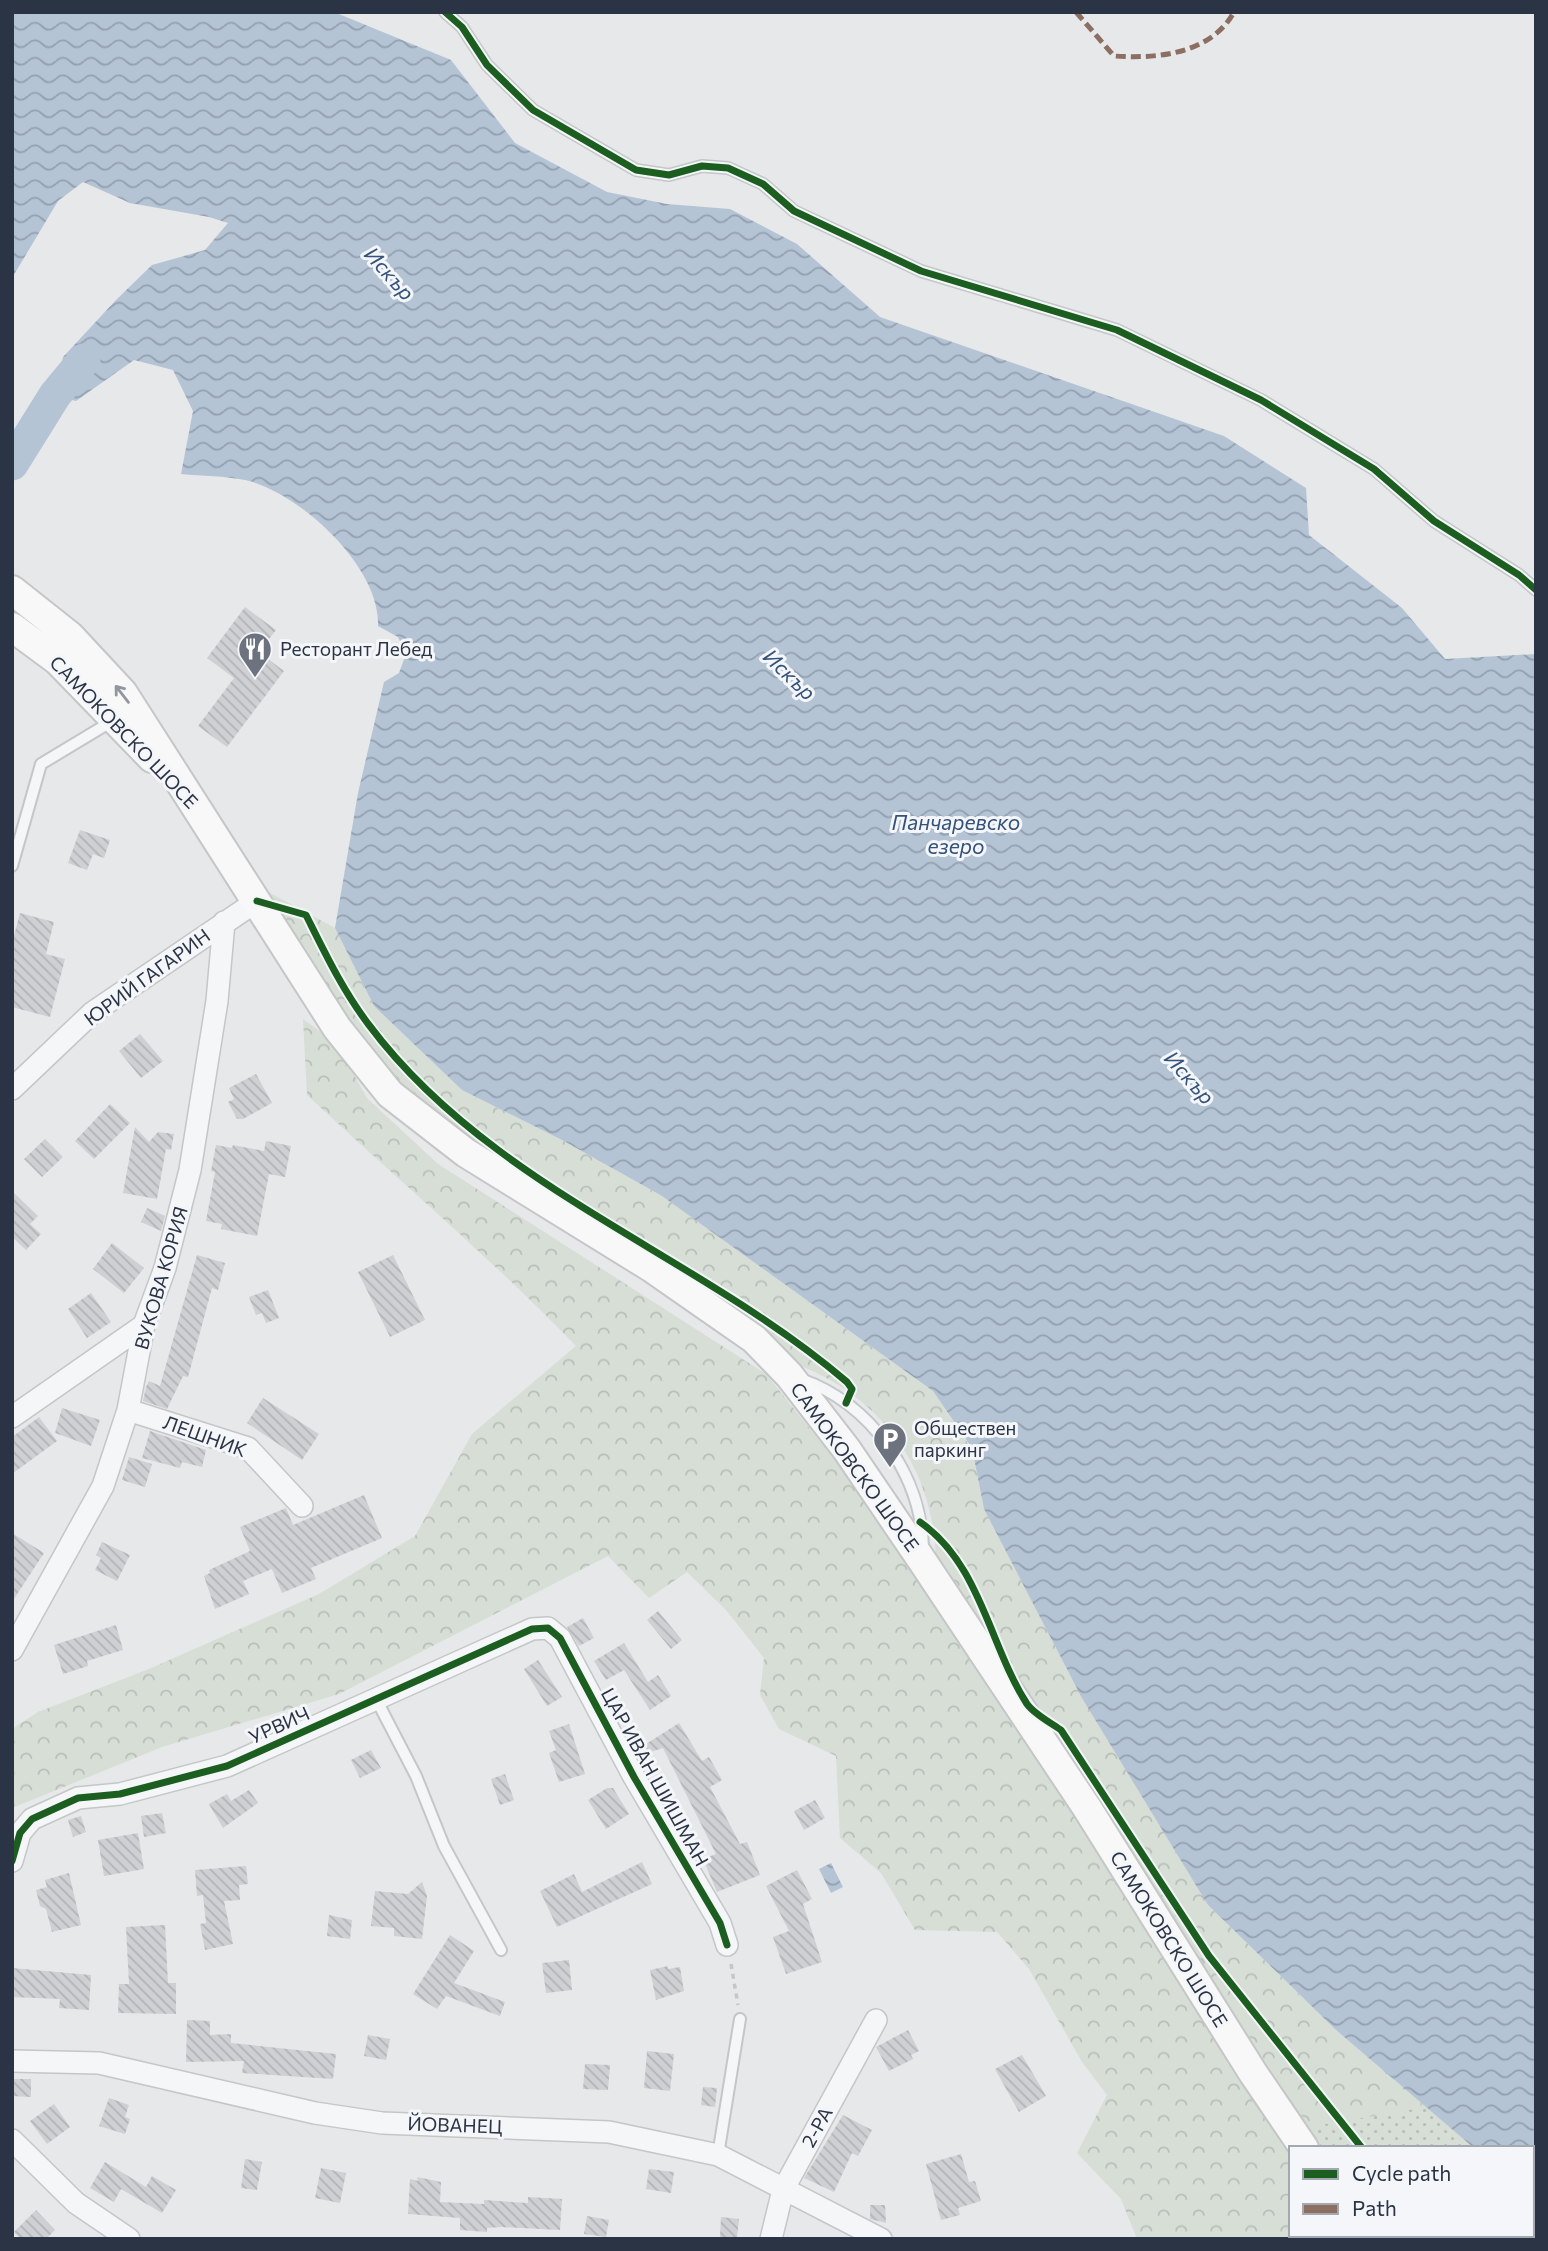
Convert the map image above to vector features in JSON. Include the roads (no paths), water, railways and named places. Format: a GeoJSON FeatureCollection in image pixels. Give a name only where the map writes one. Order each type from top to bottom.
{"type":"FeatureCollection","features":[{"type":"Feature","properties":{"kind":"main road","name":"САМОКОВСКО ШОСЕ"},"geometry":{"type":"LineString","coordinates":[[12,590],[70,636],[123,693],[202,811],[337,1028],[390,1094],[466,1153],[652,1268],[754,1339],[789,1375],[847,1450],[1087,1808],[1253,2073],[1303,2146]]}},
{"type":"Feature","properties":{"kind":"main road","name":"САМОКОВСКО ШОСЕ"},"geometry":{"type":"LineString","coordinates":[[12,627],[58,661],[202,811]]}},
{"type":"Feature","properties":{"kind":"street","name":"ЮРИЙ ГАГАРИН"},"geometry":{"type":"LineString","coordinates":[[12,1089],[92,1013],[257,901]]}},
{"type":"Feature","properties":{"kind":"street","name":"ВУКОВА КОРИЯ"},"geometry":{"type":"LineString","coordinates":[[12,1650],[103,1486],[128,1410],[144,1325],[165,1268],[190,1170],[217,1001],[224,922]]}},
{"type":"Feature","properties":{"kind":"street"},"geometry":{"type":"LineString","coordinates":[[12,1417],[144,1325]]}},
{"type":"Feature","properties":{"kind":"street","name":"ЛЕШНИК"},"geometry":{"type":"LineString","coordinates":[[128,1410],[248,1448],[302,1506]]}},
{"type":"Feature","properties":{"kind":"street","name":"УРВИЧ"},"geometry":{"type":"LineString","coordinates":[[12,1861],[20,1833],[32,1819],[78,1798],[120,1794],[227,1766],[532,1629],[548,1628]]}},
{"type":"Feature","properties":{"kind":"street","name":"ЦАР ИВАН ШИШМАН"},"geometry":{"type":"LineString","coordinates":[[548,1628],[560,1638],[634,1777],[720,1923],[727,1945]]}},
{"type":"Feature","properties":{"kind":"street","name":"2-РА"},"geometry":{"type":"LineString","coordinates":[[771,2239],[783,2190],[876,2020]]}},
{"type":"Feature","properties":{"kind":"street","name":"ЙОВАНЕЦ"},"geometry":{"type":"LineString","coordinates":[[12,2060],[99,2063],[315,2113],[382,2123],[609,2132],[718,2155],[881,2239]]}},
{"type":"Feature","properties":{"kind":"street"},"geometry":{"type":"LineString","coordinates":[[12,2140],[76,2203],[129,2239]]}},
{"type":"Feature","properties":{"kind":"lane"},"geometry":{"type":"LineString","coordinates":[[445,12],[462,27],[487,65],[533,110],[636,170],[669,175],[702,166],[727,168],[763,184],[794,211],[921,271],[1117,330],[1261,400],[1374,469],[1434,521],[1519,575],[1536,590]]}},
{"type":"Feature","properties":{"kind":"lane"},"geometry":{"type":"LineString","coordinates":[[12,866],[41,764],[114,720]]}},
{"type":"Feature","properties":{"kind":"lane"},"geometry":{"type":"LineString","coordinates":[[376,1699],[416,1776],[444,1846],[501,1950]]}},
{"type":"Feature","properties":{"kind":"lane"},"geometry":{"type":"LineString","coordinates":[[718,2155],[740,2019]]}},
{"type":"Feature","properties":{"kind":"water","name":"Панчаревско езеро"},"geometry":{"type":"Polygon","coordinates":[[[12,12],[334,12],[451,60],[515,143],[607,192],[667,204],[730,209],[797,244],[880,317],[1224,436],[1306,488],[1309,535],[1402,608],[1445,659],[1536,654],[1536,2202],[1534,2146],[1472,2146],[1336,2030],[1208,1905],[1082,1698],[984,1509],[972,1448],[933,1391],[662,1196],[562,1140],[462,1090],[374,1006],[335,928],[358,793],[384,682],[399,673],[406,654],[398,637],[378,626],[375,604],[366,580],[352,557],[312,516],[267,487],[245,480],[181,474],[193,411],[173,370],[134,360],[76,401],[55,395],[63,357],[116,300],[152,265],[205,250],[228,223],[130,203],[83,182],[58,201],[12,278],[12,12]]]}},
{"type":"Feature","properties":{"kind":"water"},"geometry":{"type":"Polygon","coordinates":[[[831,1863],[843,1887],[831,1893],[819,1869],[831,1863]]]}},
{"type":"Feature","properties":{"kind":"waterway"},"geometry":{"type":"LineString","coordinates":[[12,464],[55,395],[84,360]]}},
{"type":"Feature","properties":{"kind":"place","name":"Ресторант Лебед"},"geometry":{"type":"Point","coordinates":[255,679]}},
{"type":"Feature","properties":{"kind":"place","name":"Обществен паркинг"},"geometry":{"type":"Point","coordinates":[890,1469]}},
{"type":"Feature","properties":{"kind":"water label","name":"Искър"},"geometry":{"type":"Point","coordinates":[389,274]}},
{"type":"Feature","properties":{"kind":"water label","name":"Искър"},"geometry":{"type":"Point","coordinates":[789,675]}},
{"type":"Feature","properties":{"kind":"water label","name":"Искър"},"geometry":{"type":"Point","coordinates":[1189,1078]}}]}
